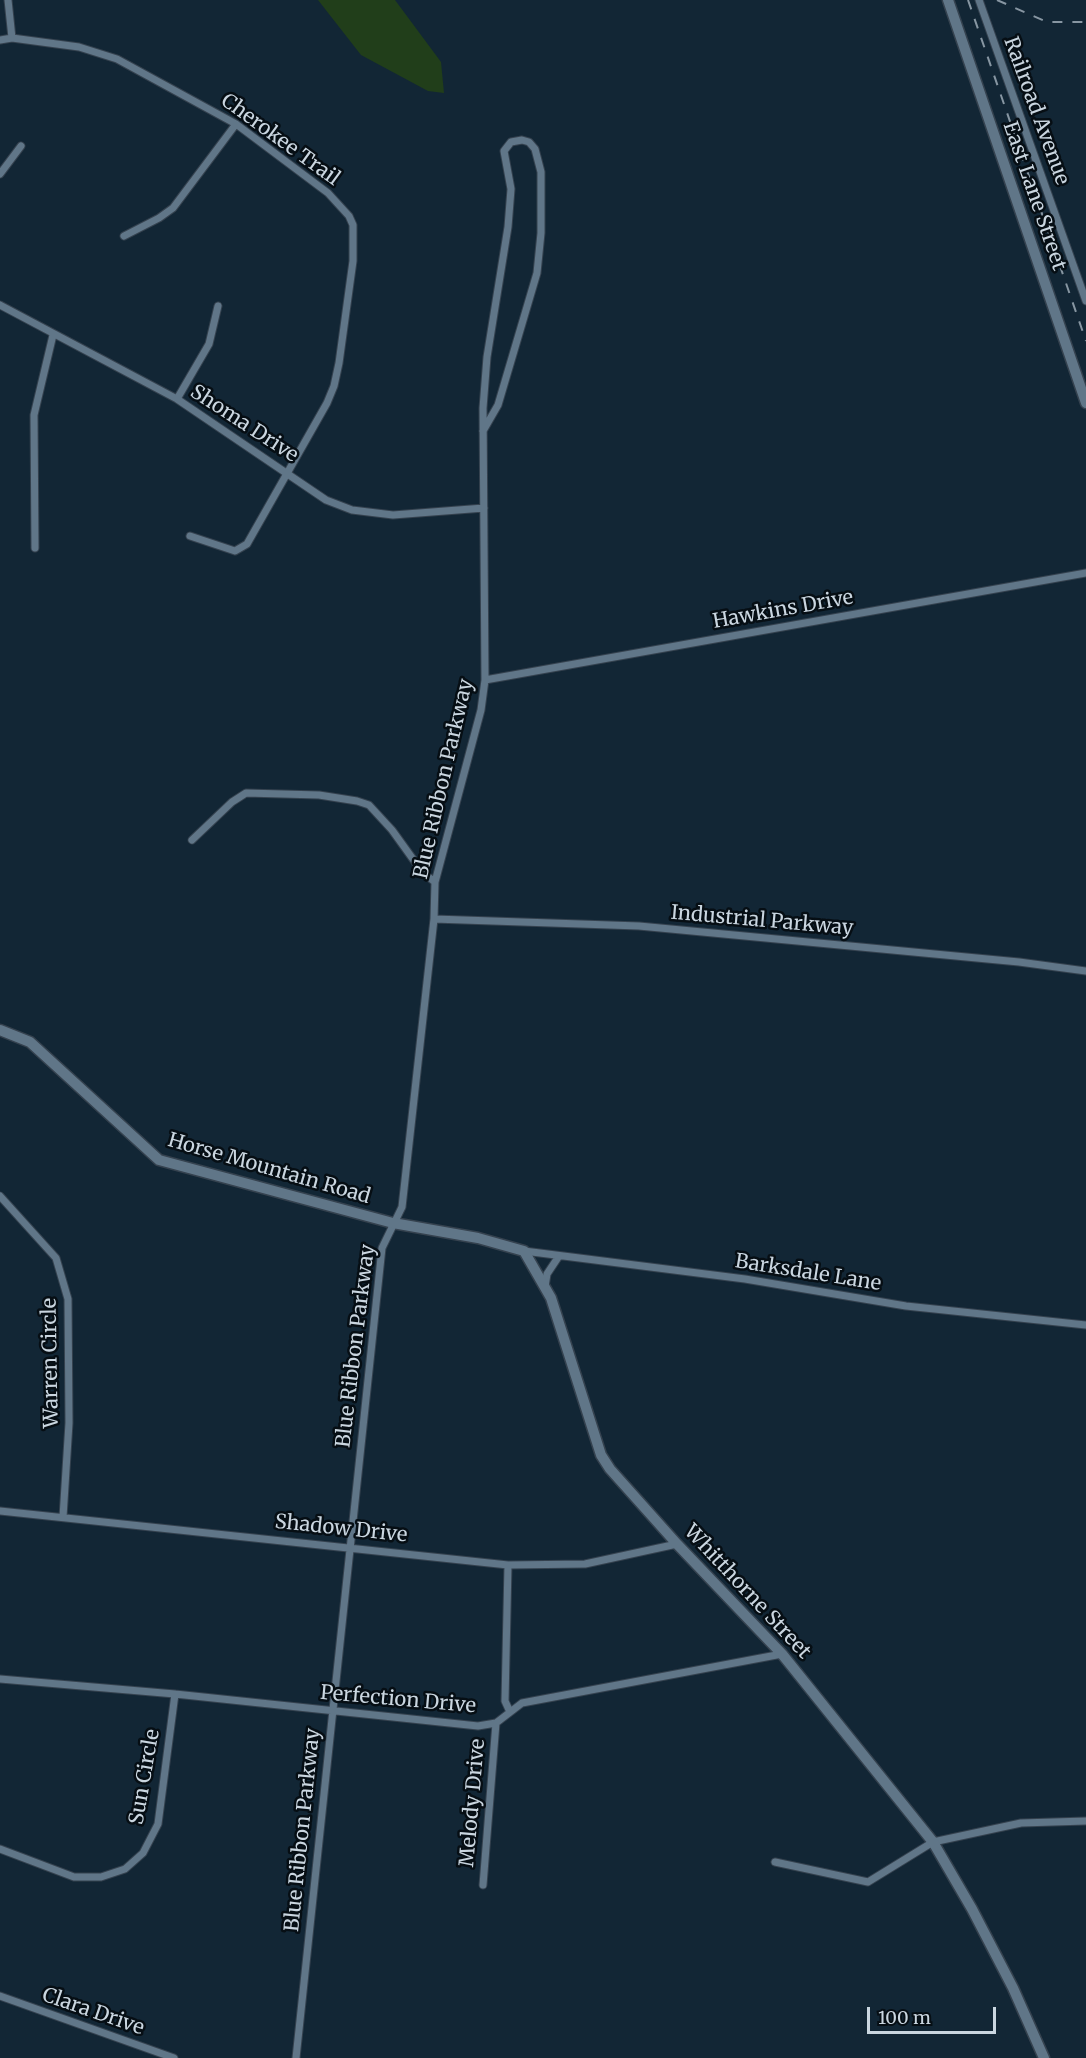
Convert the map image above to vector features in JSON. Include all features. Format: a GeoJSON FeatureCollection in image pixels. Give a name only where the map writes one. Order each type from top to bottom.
{"type":"FeatureCollection","features":[{"type":"Feature","properties":{"kind":"street"},"geometry":{"type":"LineString","coordinates":[[8,0],[12,38]]}},
{"type":"Feature","properties":{"kind":"street","name":"East Lane Street"},"geometry":{"type":"LineString","coordinates":[[948,0],[1086,403]]}},
{"type":"Feature","properties":{"kind":"street","name":"Railroad Avenue"},"geometry":{"type":"LineString","coordinates":[[979,0],[1086,301]]}},
{"type":"Feature","properties":{"kind":"street","name":"Cherokee Trail"},"geometry":{"type":"LineString","coordinates":[[0,40],[12,38],[79,47],[117,59],[236,124],[328,193],[344,210],[352,225],[353,261],[334,386],[253,537],[239,550],[227,550],[190,536]]}},
{"type":"Feature","properties":{"kind":"street"},"geometry":{"type":"LineString","coordinates":[[124,236],[173,208],[236,124]]}},
{"type":"Feature","properties":{"kind":"street","name":"Blue Ribbon Parkway"},"geometry":{"type":"LineString","coordinates":[[296,2058],[382,1248],[402,1207],[434,919],[435,882],[481,710],[485,680],[483,431],[487,357],[511,189],[504,152],[511,142],[522,140],[529,142],[535,148],[541,172],[541,233],[537,273],[498,405],[483,431]]}},
{"type":"Feature","properties":{"kind":"street"},"geometry":{"type":"LineString","coordinates":[[0,174],[21,146]]}},
{"type":"Feature","properties":{"kind":"street","name":"Shoma Drive"},"geometry":{"type":"LineString","coordinates":[[0,305],[177,399],[326,500],[352,510],[393,514],[484,508]]}},
{"type":"Feature","properties":{"kind":"street"},"geometry":{"type":"LineString","coordinates":[[177,399],[209,344],[218,306]]}},
{"type":"Feature","properties":{"kind":"street"},"geometry":{"type":"LineString","coordinates":[[35,548],[34,415],[53,335]]}},
{"type":"Feature","properties":{"kind":"street","name":"Hawkins Drive"},"geometry":{"type":"LineString","coordinates":[[485,680],[1086,573]]}},
{"type":"Feature","properties":{"kind":"street"},"geometry":{"type":"LineString","coordinates":[[192,840],[232,801],[246,793],[319,795],[357,801],[369,805],[392,830],[423,873],[435,882]]}},
{"type":"Feature","properties":{"kind":"street","name":"Industrial Parkway"},"geometry":{"type":"LineString","coordinates":[[434,919],[639,926],[1008,961],[1086,971]]}},
{"type":"Feature","properties":{"kind":"street","name":"Horse Mountain Road"},"geometry":{"type":"LineString","coordinates":[[0,1030],[30,1042],[159,1160],[393,1223]]}},
{"type":"Feature","properties":{"kind":"street","name":"Warren Circle"},"geometry":{"type":"LineString","coordinates":[[0,1196],[56,1258],[67,1290],[70,1381],[63,1517]]}},
{"type":"Feature","properties":{"kind":"street"},"geometry":{"type":"LineString","coordinates":[[393,1223],[478,1238],[524,1251]]}},
{"type":"Feature","properties":{"kind":"street","name":"Barksdale Lane"},"geometry":{"type":"LineString","coordinates":[[524,1251],[745,1279],[906,1306],[1086,1325]]}},
{"type":"Feature","properties":{"kind":"street","name":"Whitthorne Street"},"geometry":{"type":"LineString","coordinates":[[524,1251],[551,1298],[601,1455],[610,1469],[677,1544],[782,1654],[933,1842],[1013,1988],[1044,2058]]}},
{"type":"Feature","properties":{"kind":"street"},"geometry":{"type":"LineString","coordinates":[[545,1287],[547,1274],[559,1256]]}},
{"type":"Feature","properties":{"kind":"street","name":"Shadow Drive"},"geometry":{"type":"LineString","coordinates":[[0,1511],[350,1546],[508,1565],[585,1564],[677,1544]]}},
{"type":"Feature","properties":{"kind":"street"},"geometry":{"type":"LineString","coordinates":[[508,1565],[506,1701],[510,1712]]}},
{"type":"Feature","properties":{"kind":"street","name":"Perfection Drive"},"geometry":{"type":"LineString","coordinates":[[0,1679],[175,1694],[478,1726],[496,1723],[522,1703],[782,1654]]}},
{"type":"Feature","properties":{"kind":"street","name":"Sun Circle"},"geometry":{"type":"LineString","coordinates":[[0,1849],[74,1877],[101,1877],[125,1869],[143,1853],[158,1824],[175,1694]]}},
{"type":"Feature","properties":{"kind":"street","name":"Melody Drive"},"geometry":{"type":"LineString","coordinates":[[483,1885],[496,1723]]}},
{"type":"Feature","properties":{"kind":"street"},"geometry":{"type":"LineString","coordinates":[[775,1862],[868,1882],[933,1842],[1021,1823],[1086,1821]]}},
{"type":"Feature","properties":{"kind":"street","name":"Clara Drive"},"geometry":{"type":"LineString","coordinates":[[0,1996],[174,2058]]}},
{"type":"Feature","properties":{"kind":"green space"},"geometry":{"type":"Polygon","coordinates":[[[318,0],[395,0],[441,62],[444,93],[428,91],[361,55],[318,0]]]}},
{"type":"Feature","properties":{"kind":"railway"},"geometry":{"type":"LineString","coordinates":[[968,0],[1086,341]]}},
{"type":"Feature","properties":{"kind":"railway"},"geometry":{"type":"LineString","coordinates":[[997,0],[1047,22],[1086,22]]}}]}
